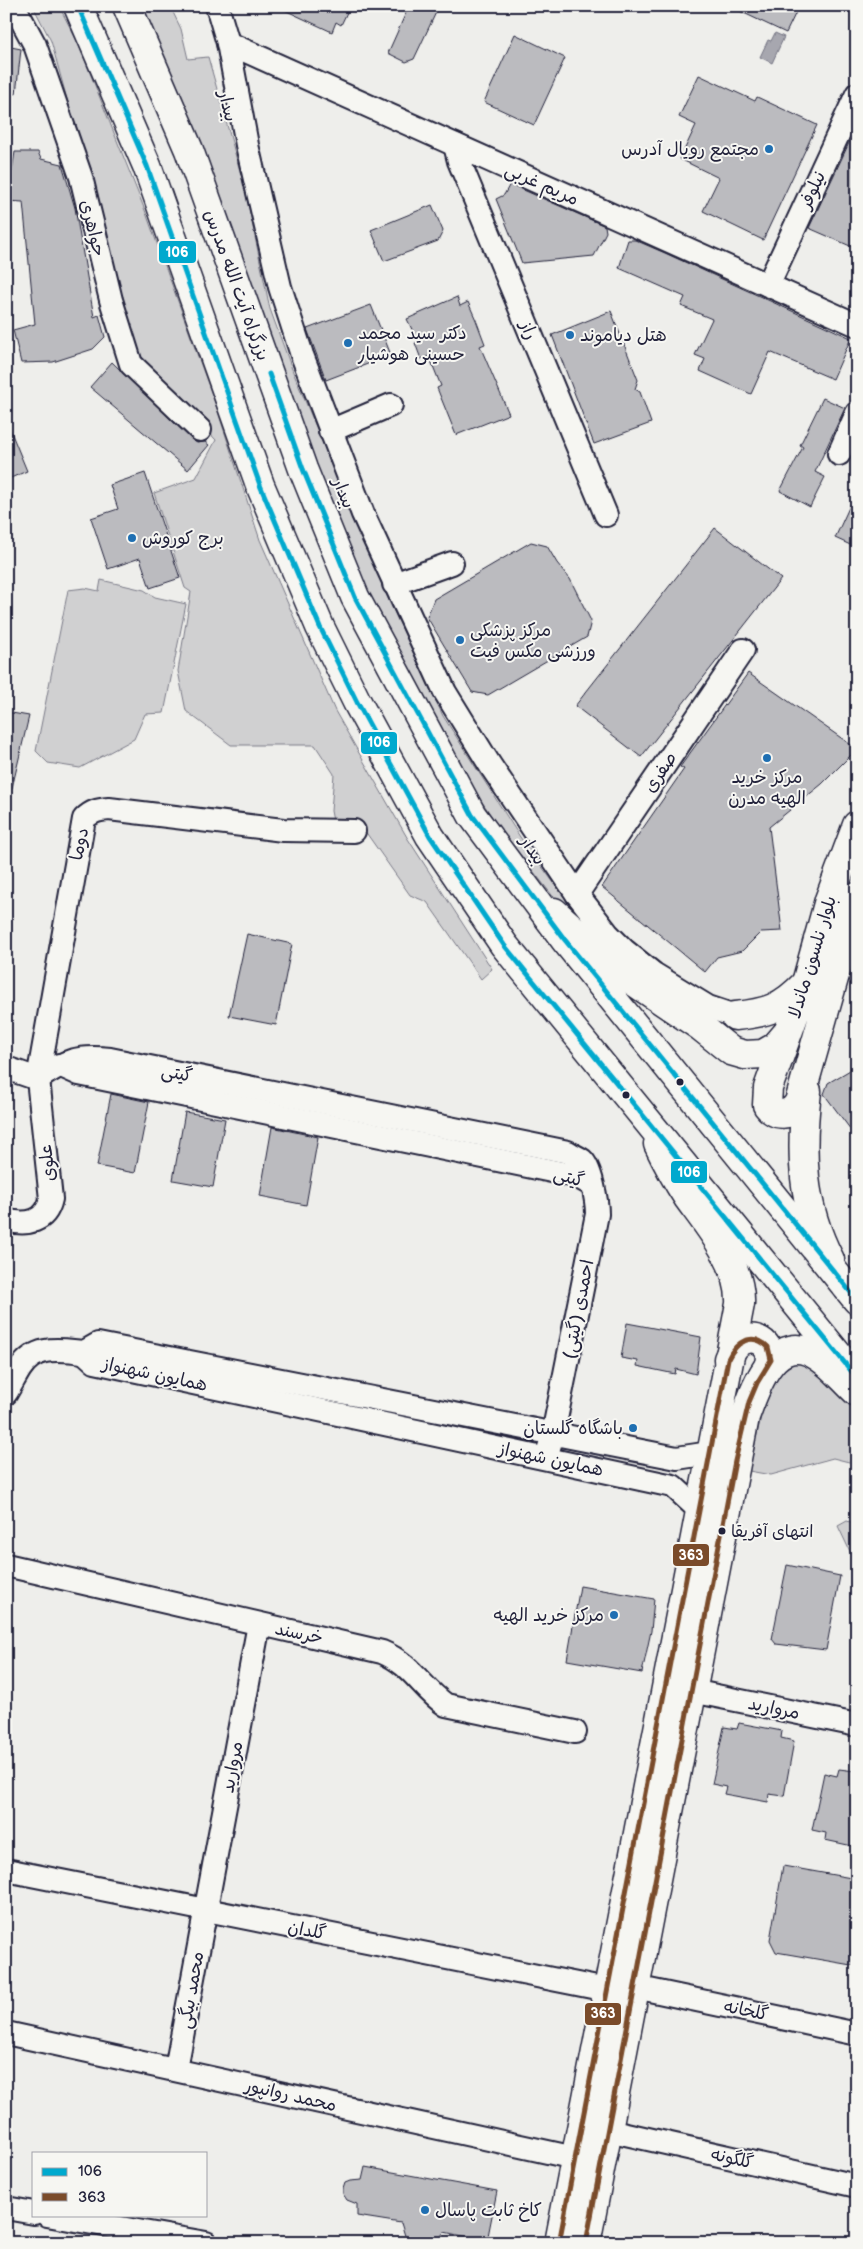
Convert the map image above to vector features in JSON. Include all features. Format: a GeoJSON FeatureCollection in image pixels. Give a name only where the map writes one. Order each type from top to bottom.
{"type":"FeatureCollection","features":[{"type":"Feature","properties":{"kind":"main road"},"geometry":{"type":"LineString","coordinates":[[78,6],[147,166],[260,485],[320,627],[357,702],[430,836],[504,945],[857,1378]]}},
{"type":"Feature","properties":{"kind":"main road","name":"بزرگراه آیت الله مدرس"},"geometry":{"type":"LineString","coordinates":[[126,6],[188,150],[303,469],[355,597],[472,815],[565,940],[850,1291]]}},
{"type":"Feature","properties":{"kind":"main road","name":"بلوار نلسون ماندلا"},"geometry":{"type":"LineString","coordinates":[[857,825],[829,900],[806,983],[767,1094],[768,1105],[774,1112],[785,1114],[794,1110],[799,1102],[857,897]]}},
{"type":"Feature","properties":{"kind":"main road"},"geometry":{"type":"LineString","coordinates":[[509,866],[560,918],[608,962],[654,996],[701,1027],[720,1043],[735,1052],[750,1055],[763,1054],[775,1047],[787,1033]]}},
{"type":"Feature","properties":{"kind":"main road"},"geometry":{"type":"LineString","coordinates":[[735,1016],[758,1013],[789,1001],[806,983]]}},
{"type":"Feature","properties":{"kind":"main road"},"geometry":{"type":"LineString","coordinates":[[720,1043],[731,1047],[742,1042],[747,1036],[745,1024],[735,1016]]}},
{"type":"Feature","properties":{"kind":"main road"},"geometry":{"type":"LineString","coordinates":[[811,1060],[803,1142],[806,1188],[818,1238],[850,1291]]}},
{"type":"Feature","properties":{"kind":"main road"},"geometry":{"type":"LineString","coordinates":[[558,2243],[740,1304],[739,1284],[731,1264],[666,1161],[650,1126]]}},
{"type":"Feature","properties":{"kind":"main road"},"geometry":{"type":"LineString","coordinates":[[728,1359],[736,1344],[753,1339],[759,1340],[768,1347],[771,1353],[769,1364]]}},
{"type":"Feature","properties":{"kind":"main road"},"geometry":{"type":"LineString","coordinates":[[586,2243],[745,1417],[756,1385],[769,1364],[783,1353],[794,1350],[809,1352],[820,1358],[857,1392]]}},
{"type":"Feature","properties":{"kind":"street","name":"جواهری"},"geometry":{"type":"LineString","coordinates":[[14,6],[35,45],[81,177],[111,300],[131,364],[200,430]]}},
{"type":"Feature","properties":{"kind":"street","name":"بیدار"},"geometry":{"type":"LineString","coordinates":[[217,6],[228,43],[247,145],[280,287],[302,355],[330,431],[394,584],[434,670],[463,723],[577,894],[616,942],[654,974],[708,1007],[735,1016]]}},
{"type":"Feature","properties":{"kind":"street","name":"بیدار"},"geometry":{"type":"LineString","coordinates":[[228,43],[222,78],[270,290],[296,372],[354,516],[429,680],[459,735],[544,869],[564,887],[577,894]]}},
{"type":"Feature","properties":{"kind":"street","name":"مریم غربی"},"geometry":{"type":"LineString","coordinates":[[228,43],[857,325]]}},
{"type":"Feature","properties":{"kind":"street","name":"نیلوفر"},"geometry":{"type":"LineString","coordinates":[[768,286],[857,94]]}},
{"type":"Feature","properties":{"kind":"street","name":"راز"},"geometry":{"type":"LineString","coordinates":[[455,145],[459,161],[606,515]]}},
{"type":"Feature","properties":{"kind":"street"},"geometry":{"type":"LineString","coordinates":[[330,431],[391,405]]}},
{"type":"Feature","properties":{"kind":"street"},"geometry":{"type":"LineString","coordinates":[[838,454],[857,412]]}},
{"type":"Feature","properties":{"kind":"street"},"geometry":{"type":"LineString","coordinates":[[394,584],[452,563]]}},
{"type":"Feature","properties":{"kind":"street","name":"صفری"},"geometry":{"type":"LineString","coordinates":[[577,894],[743,650]]}},
{"type":"Feature","properties":{"kind":"street","name":"دوما"},"geometry":{"type":"LineString","coordinates":[[38,1079],[81,827],[84,819],[90,813],[109,809],[283,830],[354,831]]}},
{"type":"Feature","properties":{"kind":"street"},"geometry":{"type":"LineString","coordinates":[[836,968],[849,941],[857,932]]}},
{"type":"Feature","properties":{"kind":"street","name":"گیتی"},"geometry":{"type":"LineString","coordinates":[[38,1079],[59,1064],[86,1057],[110,1060],[568,1152],[582,1160],[588,1168],[592,1185]]}},
{"type":"Feature","properties":{"kind":"street"},"geometry":{"type":"LineString","coordinates":[[6,1068],[38,1079]]}},
{"type":"Feature","properties":{"kind":"street","name":"علوی"},"geometry":{"type":"LineString","coordinates":[[11,1222],[26,1223],[39,1219],[49,1208],[51,1199],[38,1079]]}},
{"type":"Feature","properties":{"kind":"street","name":"احمدی (گیتی)"},"geometry":{"type":"LineString","coordinates":[[553,1434],[596,1214],[597,1206],[592,1185]]}},
{"type":"Feature","properties":{"kind":"street"},"geometry":{"type":"LineString","coordinates":[[7,1390],[21,1367],[34,1356],[49,1349],[92,1353]]}},
{"type":"Feature","properties":{"kind":"street","name":"همایون شهنواز"},"geometry":{"type":"LineString","coordinates":[[92,1353],[553,1434],[677,1458],[710,1453]]}},
{"type":"Feature","properties":{"kind":"street","name":"همایون شهنواز"},"geometry":{"type":"LineString","coordinates":[[92,1353],[674,1486],[699,1510]]}},
{"type":"Feature","properties":{"kind":"street"},"geometry":{"type":"LineString","coordinates":[[546,1458],[553,1434]]}},
{"type":"Feature","properties":{"kind":"street","name":"خرسند"},"geometry":{"type":"LineString","coordinates":[[6,1565],[382,1652],[398,1658],[437,1699],[446,1705],[575,1732]]}},
{"type":"Feature","properties":{"kind":"street","name":"مروارید"},"geometry":{"type":"LineString","coordinates":[[206,1910],[259,1624]]}},
{"type":"Feature","properties":{"kind":"street","name":"مروارید"},"geometry":{"type":"LineString","coordinates":[[692,1690],[857,1725]]}},
{"type":"Feature","properties":{"kind":"street","name":"گلدان"},"geometry":{"type":"LineString","coordinates":[[6,1870],[607,1990]]}},
{"type":"Feature","properties":{"kind":"street","name":"محمد بيگی"},"geometry":{"type":"LineString","coordinates":[[176,2069],[206,1910]]}},
{"type":"Feature","properties":{"kind":"street","name":"گلخانه"},"geometry":{"type":"LineString","coordinates":[[635,1987],[857,2034]]}},
{"type":"Feature","properties":{"kind":"street","name":"محمد روانپور"},"geometry":{"type":"LineString","coordinates":[[6,2034],[176,2069],[575,2158]]}},
{"type":"Feature","properties":{"kind":"street","name":"گلگونه"},"geometry":{"type":"LineString","coordinates":[[608,2130],[857,2186]]}},
{"type":"Feature","properties":{"kind":"street"},"geometry":{"type":"LineString","coordinates":[[6,2208],[32,2213]]}},
{"type":"Feature","properties":{"kind":"street"},"geometry":{"type":"LineString","coordinates":[[53,2216],[206,2243]]}},
{"type":"Feature","properties":{"kind":"shaded area"},"geometry":{"type":"Polygon","coordinates":[[[33,6],[59,6],[78,43],[146,213],[217,409],[260,540],[335,711],[408,839],[492,969],[481,979],[427,902],[410,895],[360,824],[334,826],[331,811],[334,774],[315,745],[231,745],[186,711],[178,671],[191,592],[185,588],[154,493],[196,478],[216,440],[136,350],[51,41],[33,6]]]}},
{"type":"Feature","properties":{"kind":"shaded area"},"geometry":{"type":"Polygon","coordinates":[[[135,6],[170,6],[181,29],[188,59],[208,57],[245,189],[270,309],[293,372],[390,603],[443,716],[520,837],[562,894],[602,943],[562,908],[498,826],[440,738],[369,603],[135,6]]]}},
{"type":"Feature","properties":{"kind":"shaded area"},"geometry":{"type":"Polygon","coordinates":[[[775,33],[784,37],[772,63],[760,57],[768,40],[771,41],[775,33]]]}},
{"type":"Feature","properties":{"kind":"shaded area"},"geometry":{"type":"Polygon","coordinates":[[[101,580],[144,590],[155,597],[186,604],[164,713],[145,714],[134,739],[80,768],[48,763],[36,751],[68,590],[85,588],[99,591],[101,580]]]}},
{"type":"Feature","properties":{"kind":"shaded area"},"geometry":{"type":"Polygon","coordinates":[[[796,1361],[811,1363],[857,1411],[857,1464],[833,1458],[771,1475],[749,1471],[769,1380],[780,1366],[796,1361]]]}},
{"type":"Feature","properties":{"kind":"shaded area"},"geometry":{"type":"Polygon","coordinates":[[[847,1521],[857,1524],[855,1562],[838,1526],[847,1521]]]}},
{"type":"Feature","properties":{"kind":"building"},"geometry":{"type":"Polygon","coordinates":[[[276,6],[350,6],[341,25],[336,22],[332,32],[276,6]]]}},
{"type":"Feature","properties":{"kind":"building"},"geometry":{"type":"Polygon","coordinates":[[[409,6],[439,6],[414,59],[406,62],[388,53],[409,6]]]}},
{"type":"Feature","properties":{"kind":"building"},"geometry":{"type":"Polygon","coordinates":[[[729,6],[799,6],[786,33],[729,6]]]}},
{"type":"Feature","properties":{"kind":"building"},"geometry":{"type":"Polygon","coordinates":[[[515,34],[565,58],[534,125],[484,102],[515,34]]]}},
{"type":"Feature","properties":{"kind":"building"},"geometry":{"type":"Polygon","coordinates":[[[6,46],[21,49],[16,94],[6,93],[6,46]]]}},
{"type":"Feature","properties":{"kind":"building","name":"مجتمع رویال آدرس"},"geometry":{"type":"Polygon","coordinates":[[[699,75],[755,101],[757,97],[817,125],[763,240],[703,211],[719,178],[680,159],[696,125],[679,117],[699,75]]]}},
{"type":"Feature","properties":{"kind":"building"},"geometry":{"type":"Polygon","coordinates":[[[857,126],[857,249],[809,228],[857,126]]]}},
{"type":"Feature","properties":{"kind":"building"},"geometry":{"type":"Polygon","coordinates":[[[15,152],[38,152],[41,159],[62,164],[75,208],[94,317],[99,315],[105,337],[93,349],[53,362],[21,363],[13,330],[35,324],[23,202],[7,201],[15,152]]]}},
{"type":"Feature","properties":{"kind":"building"},"geometry":{"type":"Polygon","coordinates":[[[510,184],[605,226],[606,232],[594,256],[522,263],[496,199],[504,195],[510,184]]]}},
{"type":"Feature","properties":{"kind":"building"},"geometry":{"type":"Polygon","coordinates":[[[432,205],[443,231],[438,241],[384,261],[371,230],[432,205]]]}},
{"type":"Feature","properties":{"kind":"building"},"geometry":{"type":"Polygon","coordinates":[[[628,240],[635,240],[665,253],[851,338],[833,379],[770,352],[751,394],[700,371],[705,359],[695,355],[712,319],[681,306],[685,297],[619,268],[628,240]]]}},
{"type":"Feature","properties":{"kind":"building"},"geometry":{"type":"Polygon","coordinates":[[[457,297],[460,306],[468,302],[476,320],[485,344],[480,346],[509,414],[456,435],[437,388],[441,386],[429,356],[421,359],[415,343],[418,342],[407,319],[457,297]]]}},
{"type":"Feature","properties":{"kind":"building","name":"دکتر سید محمد حسینی هوشیار"},"geometry":{"type":"Polygon","coordinates":[[[371,305],[391,355],[326,380],[307,329],[371,305]]]}},
{"type":"Feature","properties":{"kind":"building"},"geometry":{"type":"Polygon","coordinates":[[[611,311],[638,380],[635,389],[640,392],[651,423],[594,444],[552,335],[611,311]]]}},
{"type":"Feature","properties":{"kind":"building"},"geometry":{"type":"Polygon","coordinates":[[[112,362],[191,439],[197,443],[205,442],[209,445],[188,470],[90,387],[112,362]]]}},
{"type":"Feature","properties":{"kind":"building"},"geometry":{"type":"Polygon","coordinates":[[[823,398],[845,408],[815,472],[825,477],[810,507],[780,491],[803,447],[800,445],[823,398]]]}},
{"type":"Feature","properties":{"kind":"building"},"geometry":{"type":"Polygon","coordinates":[[[6,420],[27,471],[6,480],[6,420]]]}},
{"type":"Feature","properties":{"kind":"building","name":"برج کوروش"},"geometry":{"type":"Polygon","coordinates":[[[145,473],[180,578],[150,588],[140,558],[108,569],[91,518],[118,509],[110,485],[145,473]]]}},
{"type":"Feature","properties":{"kind":"building"},"geometry":{"type":"Polygon","coordinates":[[[857,490],[857,548],[835,538],[857,490]]]}},
{"type":"Feature","properties":{"kind":"building"},"geometry":{"type":"Polygon","coordinates":[[[715,528],[781,579],[641,757],[575,706],[715,528]]]}},
{"type":"Feature","properties":{"kind":"building"},"geometry":{"type":"Polygon","coordinates":[[[531,542],[547,546],[557,563],[570,579],[591,621],[587,637],[488,695],[472,692],[427,617],[434,599],[531,542]]]}},
{"type":"Feature","properties":{"kind":"building"},"geometry":{"type":"Polygon","coordinates":[[[748,673],[857,749],[822,784],[769,827],[782,931],[761,932],[742,951],[717,957],[705,972],[602,887],[684,769],[680,767],[748,673]]]}},
{"type":"Feature","properties":{"kind":"building"},"geometry":{"type":"Polygon","coordinates":[[[6,712],[29,716],[12,788],[6,787],[6,712]]]}},
{"type":"Feature","properties":{"kind":"building"},"geometry":{"type":"Polygon","coordinates":[[[247,934],[292,944],[276,1025],[229,1016],[247,934]]]}},
{"type":"Feature","properties":{"kind":"building"},"geometry":{"type":"Polygon","coordinates":[[[857,1066],[857,1138],[824,1094],[828,1083],[857,1066]]]}},
{"type":"Feature","properties":{"kind":"building"},"geometry":{"type":"Polygon","coordinates":[[[111,1094],[149,1102],[135,1173],[97,1166],[111,1094]]]}},
{"type":"Feature","properties":{"kind":"building"},"geometry":{"type":"Polygon","coordinates":[[[185,1112],[225,1119],[213,1187],[173,1180],[185,1112]]]}},
{"type":"Feature","properties":{"kind":"building"},"geometry":{"type":"Polygon","coordinates":[[[272,1127],[318,1137],[306,1205],[260,1196],[272,1127]]]}},
{"type":"Feature","properties":{"kind":"building"},"geometry":{"type":"Polygon","coordinates":[[[627,1323],[701,1337],[696,1374],[676,1369],[675,1374],[637,1366],[638,1361],[621,1358],[627,1323]]]}},
{"type":"Feature","properties":{"kind":"building"},"geometry":{"type":"Polygon","coordinates":[[[787,1565],[840,1576],[826,1650],[776,1644],[772,1639],[787,1565]]]}},
{"type":"Feature","properties":{"kind":"building","name":"مرکز خرید الهیه"},"geometry":{"type":"Polygon","coordinates":[[[580,1586],[654,1599],[651,1631],[642,1673],[567,1660],[580,1586]]]}},
{"type":"Feature","properties":{"kind":"building"},"geometry":{"type":"Polygon","coordinates":[[[739,1723],[782,1731],[781,1738],[794,1741],[784,1796],[769,1794],[768,1802],[724,1794],[726,1787],[712,1784],[724,1727],[737,1729],[739,1723]]]}},
{"type":"Feature","properties":{"kind":"building"},"geometry":{"type":"Polygon","coordinates":[[[839,1769],[855,1771],[857,1847],[825,1840],[826,1833],[812,1830],[824,1773],[837,1776],[839,1769]]]}},
{"type":"Feature","properties":{"kind":"building"},"geometry":{"type":"Polygon","coordinates":[[[783,1866],[857,1879],[857,1966],[776,1952],[770,1940],[783,1866]]]}},
{"type":"Feature","properties":{"kind":"building","name":"کاخ ثابت پاسال"},"geometry":{"type":"Polygon","coordinates":[[[365,2167],[497,2191],[487,2241],[444,2232],[436,2243],[409,2243],[401,2223],[357,2216],[357,2204],[347,2200],[343,2194],[343,2189],[345,2183],[362,2180],[365,2167]]]}},
{"type":"Feature","properties":{"kind":"transit line","name":"106"},"geometry":{"type":"LineString","coordinates":[[78,6],[147,166],[260,485],[320,627],[357,702],[430,836],[504,945],[857,1378]]}},
{"type":"Feature","properties":{"kind":"transit line","name":"106"},"geometry":{"type":"LineString","coordinates":[[269,374],[303,469],[355,597],[472,815],[565,940],[857,1300]]}},
{"type":"Feature","properties":{"kind":"transit line","name":"363"},"geometry":{"type":"LineString","coordinates":[[559,2243],[728,1359],[740,1344],[750,1339],[756,1340],[768,1347],[771,1360],[757,1383],[749,1402],[735,1461],[586,2243]]}},
{"type":"Feature","properties":{"kind":"place","name":"مجتمع رویال آدرس"},"geometry":{"type":"Point","coordinates":[769,149]}},
{"type":"Feature","properties":{"kind":"place","name":"هتل دیاموند"},"geometry":{"type":"Point","coordinates":[570,335]}},
{"type":"Feature","properties":{"kind":"place","name":"دکتر سید محمد حسینی هوشیار"},"geometry":{"type":"Point","coordinates":[348,343]}},
{"type":"Feature","properties":{"kind":"place","name":"برج کوروش"},"geometry":{"type":"Point","coordinates":[132,538]}},
{"type":"Feature","properties":{"kind":"place","name":"مرکز پزشکی ورزشی مکس فیت"},"geometry":{"type":"Point","coordinates":[460,640]}},
{"type":"Feature","properties":{"kind":"place","name":"مرکز خرید الهیه مدرن"},"geometry":{"type":"Point","coordinates":[767,758]}},
{"type":"Feature","properties":{"kind":"place","name":"باشگاه گلستان"},"geometry":{"type":"Point","coordinates":[633,1428]}},
{"type":"Feature","properties":{"kind":"place","name":"انتهای آفریقا"},"geometry":{"type":"Point","coordinates":[722,1531]}},
{"type":"Feature","properties":{"kind":"place","name":"مرکز خرید الهیه"},"geometry":{"type":"Point","coordinates":[614,1615]}},
{"type":"Feature","properties":{"kind":"place","name":"کاخ ثابت پاسال"},"geometry":{"type":"Point","coordinates":[425,2210]}}]}
